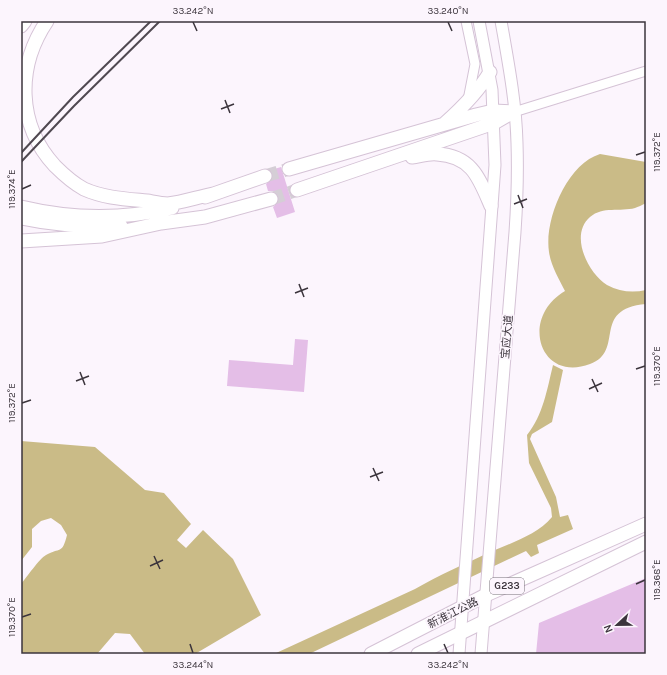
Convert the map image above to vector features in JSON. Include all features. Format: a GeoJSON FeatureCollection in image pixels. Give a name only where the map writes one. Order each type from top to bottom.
{"type":"FeatureCollection","features":[{"type":"Feature","properties":{"kind":"highway"},"geometry":{"type":"LineString","coordinates":[[21,26],[25,21]]}},
{"type":"Feature","properties":{"kind":"highway"},"geometry":{"type":"LineString","coordinates":[[47,21],[41,30],[29,56],[24,83],[26,111],[32,131],[45,155],[65,177],[84,189],[109,197],[167,204],[213,194]]}},
{"type":"Feature","properties":{"kind":"highway"},"geometry":{"type":"LineString","coordinates":[[443,124],[468,101],[490,72]]}},
{"type":"Feature","properties":{"kind":"highway"},"geometry":{"type":"LineString","coordinates":[[289,169],[443,124],[493,117],[514,112]]}},
{"type":"Feature","properties":{"kind":"highway"},"geometry":{"type":"LineString","coordinates":[[297,190],[386,160],[493,117]]}},
{"type":"Feature","properties":{"kind":"highway"},"geometry":{"type":"LineString","coordinates":[[386,160],[435,154],[451,156],[461,160],[470,166],[479,178],[491,206]]}},
{"type":"Feature","properties":{"kind":"highway"},"geometry":{"type":"LineString","coordinates":[[21,207],[46,213],[93,217],[134,215],[189,204],[265,176]]}},
{"type":"Feature","properties":{"kind":"highway"},"geometry":{"type":"LineString","coordinates":[[21,241],[102,236],[205,217],[271,199]]}},
{"type":"Feature","properties":{"kind":"highway"},"geometry":{"type":"LineString","coordinates":[[21,218],[45,223],[91,227],[161,224]]}},
{"type":"Feature","properties":{"kind":"highway","name":"新淮江公路"},"geometry":{"type":"LineString","coordinates":[[371,654],[463,609],[486,596],[646,524]]}},
{"type":"Feature","properties":{"kind":"highway","name":"新淮江公路"},"geometry":{"type":"LineString","coordinates":[[418,654],[646,542]]}},
{"type":"Feature","properties":{"kind":"main road"},"geometry":{"type":"LineString","coordinates":[[459,654],[495,164],[490,72],[479,21]]}},
{"type":"Feature","properties":{"kind":"main road","name":"宝应大道"},"geometry":{"type":"LineString","coordinates":[[481,654],[518,181],[517,141],[509,64],[500,21]]}},
{"type":"Feature","properties":{"kind":"street"},"geometry":{"type":"LineString","coordinates":[[466,21],[475,64],[468,101]]}},
{"type":"Feature","properties":{"kind":"street"},"geometry":{"type":"LineString","coordinates":[[514,112],[646,71]]}},
{"type":"Feature","properties":{"kind":"shaded area"},"geometry":{"type":"Polygon","coordinates":[[[600,154],[646,162],[646,203],[636,208],[606,210],[590,217],[584,225],[581,234],[581,243],[584,253],[593,272],[607,285],[626,291],[646,290],[646,304],[629,307],[619,314],[613,322],[606,350],[600,358],[590,364],[573,367],[559,364],[548,356],[542,345],[540,331],[542,316],[551,303],[565,291],[550,257],[548,239],[554,210],[568,181],[577,169],[588,160],[600,154]]]}},
{"type":"Feature","properties":{"kind":"shaded area"},"geometry":{"type":"Polygon","coordinates":[[[553,365],[563,370],[552,422],[532,434],[530,439],[556,497],[560,517],[568,515],[573,529],[537,545],[539,553],[531,557],[526,551],[309,654],[274,654],[415,589],[490,552],[523,538],[539,529],[552,517],[551,508],[529,463],[527,435],[541,411],[553,365]]]}},
{"type":"Feature","properties":{"kind":"shaded area"},"geometry":{"type":"Polygon","coordinates":[[[21,441],[95,447],[145,490],[164,493],[191,524],[177,540],[186,548],[203,530],[233,559],[261,615],[195,654],[145,654],[130,634],[115,633],[97,654],[21,654],[21,584],[43,557],[62,548],[67,535],[61,525],[51,518],[41,521],[32,529],[32,547],[21,561],[21,441]]]}},
{"type":"Feature","properties":{"kind":"building"},"geometry":{"type":"Polygon","coordinates":[[[281,167],[295,212],[277,218],[273,207],[279,201],[279,197],[273,191],[268,191],[266,184],[273,178],[271,170],[281,167]]]}},
{"type":"Feature","properties":{"kind":"building"},"geometry":{"type":"Polygon","coordinates":[[[295,339],[308,340],[304,392],[227,386],[229,360],[293,365],[295,339]]]}},
{"type":"Feature","properties":{"kind":"building"},"geometry":{"type":"Polygon","coordinates":[[[646,578],[646,654],[536,654],[539,623],[646,578]]]}},
{"type":"Feature","properties":{"kind":"tunnel"},"geometry":{"type":"LineString","coordinates":[[265,176],[289,169]]}},
{"type":"Feature","properties":{"kind":"tunnel"},"geometry":{"type":"LineString","coordinates":[[271,199],[297,190]]}},
{"type":"Feature","properties":{"kind":"railway"},"geometry":{"type":"LineString","coordinates":[[21,153],[73,97],[151,21]]}},
{"type":"Feature","properties":{"kind":"railway"},"geometry":{"type":"LineString","coordinates":[[21,162],[74,106],[160,21]]}}]}
